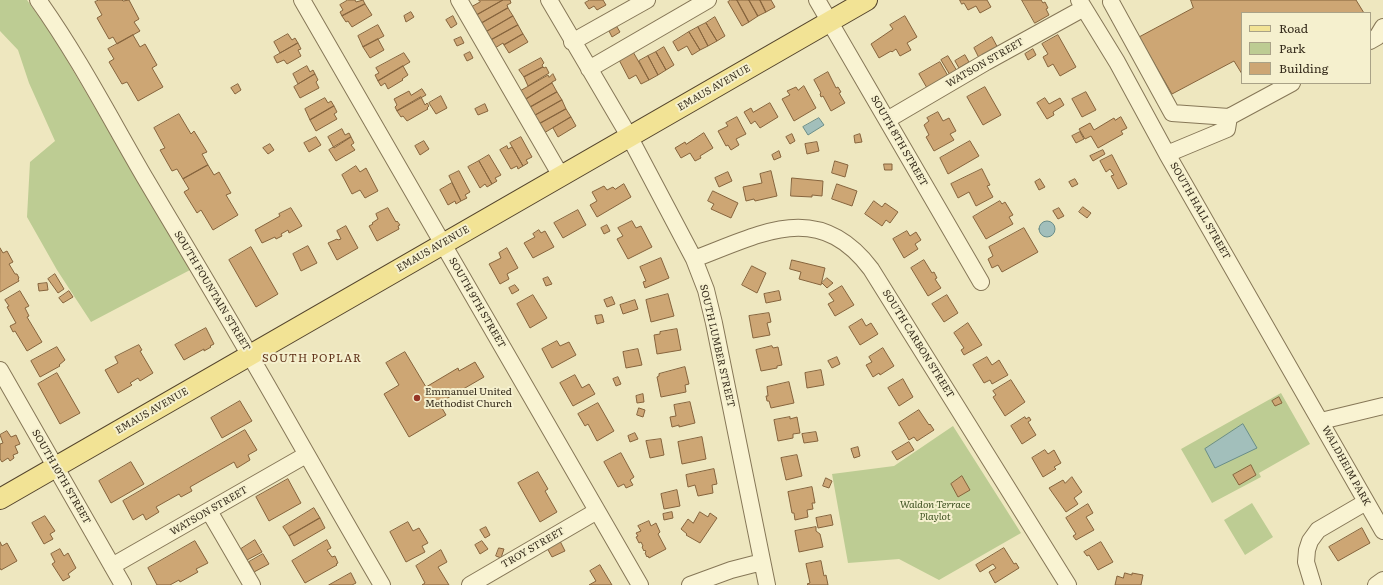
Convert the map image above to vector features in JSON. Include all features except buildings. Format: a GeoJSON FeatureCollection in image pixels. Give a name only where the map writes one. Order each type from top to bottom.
{"type":"FeatureCollection","features":[{"type":"Feature","properties":{"kind":"main road","name":"EMAUS AVENUE"},"geometry":{"type":"LineString","coordinates":[[0,499],[867,0]]}},
{"type":"Feature","properties":{"kind":"street","name":"SOUTH FOUNTAIN STREET"},"geometry":{"type":"LineString","coordinates":[[38,0],[68,45],[250,355],[306,455],[382,585]]}},
{"type":"Feature","properties":{"kind":"street","name":"SOUTH 9TH STREET"},"geometry":{"type":"LineString","coordinates":[[302,0],[640,585]]}},
{"type":"Feature","properties":{"kind":"street"},"geometry":{"type":"LineString","coordinates":[[459,0],[561,176]]}},
{"type":"Feature","properties":{"kind":"street","name":"SOUTH LUMBER STREET"},"geometry":{"type":"LineString","coordinates":[[549,0],[572,42],[630,136],[694,259],[706,290],[767,585]]}},
{"type":"Feature","properties":{"kind":"street"},"geometry":{"type":"LineString","coordinates":[[572,42],[647,0]]}},
{"type":"Feature","properties":{"kind":"street"},"geometry":{"type":"LineString","coordinates":[[589,69],[708,0]]}},
{"type":"Feature","properties":{"kind":"street","name":"SOUTH 8TH STREET"},"geometry":{"type":"LineString","coordinates":[[817,0],[981,282]]}},
{"type":"Feature","properties":{"kind":"street"},"geometry":{"type":"LineString","coordinates":[[1112,1],[1172,113],[1229,117],[1290,84]]}},
{"type":"Feature","properties":{"kind":"street","name":"WATSON STREET"},"geometry":{"type":"LineString","coordinates":[[887,120],[986,62],[1084,8],[1112,1]]}},
{"type":"Feature","properties":{"kind":"street","name":"SOUTH HALL STREET"},"geometry":{"type":"LineString","coordinates":[[1084,8],[1118,62],[1167,154],[1321,421]]}},
{"type":"Feature","properties":{"kind":"street"},"geometry":{"type":"LineString","coordinates":[[1371,40],[1377,37],[1383,27]]}},
{"type":"Feature","properties":{"kind":"street"},"geometry":{"type":"LineString","coordinates":[[1167,154],[1227,129],[1229,117]]}},
{"type":"Feature","properties":{"kind":"street","name":"SOUTH CARBON STREET"},"geometry":{"type":"LineString","coordinates":[[694,259],[772,230],[788,228],[803,228],[819,231],[834,236],[848,244],[862,257],[871,269],[1068,585]]}},
{"type":"Feature","properties":{"kind":"street","name":"SOUTH 10TH STREET"},"geometry":{"type":"LineString","coordinates":[[0,370],[124,585]]}},
{"type":"Feature","properties":{"kind":"street"},"geometry":{"type":"LineString","coordinates":[[1321,421],[1383,406]]}},
{"type":"Feature","properties":{"kind":"street","name":"WALDHEIM PARK"},"geometry":{"type":"LineString","coordinates":[[1321,421],[1383,531]]}},
{"type":"Feature","properties":{"kind":"street","name":"WATSON STREET"},"geometry":{"type":"LineString","coordinates":[[112,566],[306,455]]}},
{"type":"Feature","properties":{"kind":"street"},"geometry":{"type":"LineString","coordinates":[[1313,585],[1306,562],[1307,550],[1310,541],[1318,530],[1366,502]]}},
{"type":"Feature","properties":{"kind":"street"},"geometry":{"type":"LineString","coordinates":[[209,511],[252,585]]}},
{"type":"Feature","properties":{"kind":"street","name":"TROY STREET"},"geometry":{"type":"LineString","coordinates":[[470,585],[597,511]]}},
{"type":"Feature","properties":{"kind":"street"},"geometry":{"type":"LineString","coordinates":[[690,585],[731,570],[762,562]]}},
{"type":"Feature","properties":{"kind":"street"},"geometry":{"type":"LineString","coordinates":[[1376,585],[1383,580]]}},
{"type":"Feature","properties":{"kind":"green space"},"geometry":{"type":"Polygon","coordinates":[[[0,0],[27,0],[54,38],[190,270],[91,322],[57,270],[27,217],[30,162],[55,141],[29,83],[18,50],[0,31],[0,0]]]}},
{"type":"Feature","properties":{"kind":"green space"},"geometry":{"type":"Polygon","coordinates":[[[1281,393],[1310,444],[1259,473],[1261,477],[1212,503],[1181,449],[1281,393]]]}},
{"type":"Feature","properties":{"kind":"green space","name":"Waldon Terrace Playlot"},"geometry":{"type":"Polygon","coordinates":[[[953,426],[1021,533],[939,580],[899,559],[848,563],[832,474],[894,466],[953,426]]]}},
{"type":"Feature","properties":{"kind":"green space"},"geometry":{"type":"Polygon","coordinates":[[[1252,503],[1273,537],[1245,555],[1224,520],[1252,503]]]}},
{"type":"Feature","properties":{"kind":"water"},"geometry":{"type":"Polygon","coordinates":[[[819,118],[824,125],[808,135],[803,127],[819,118]]]}},
{"type":"Feature","properties":{"kind":"water"},"geometry":{"type":"Polygon","coordinates":[[[1047,221],[1053,223],[1055,229],[1053,235],[1047,237],[1041,235],[1039,229],[1041,223],[1047,221]]]}},
{"type":"Feature","properties":{"kind":"water"},"geometry":{"type":"Polygon","coordinates":[[[1243,424],[1257,448],[1215,468],[1205,449],[1243,424]]]}},
{"type":"Feature","properties":{"kind":"place","name":"Emmanuel United Methodist Church"},"geometry":{"type":"Point","coordinates":[417,398]}},
{"type":"Feature","properties":{"kind":"district","name":"SOUTH POPLAR"},"geometry":{"type":"Point","coordinates":[312,359]}}]}
